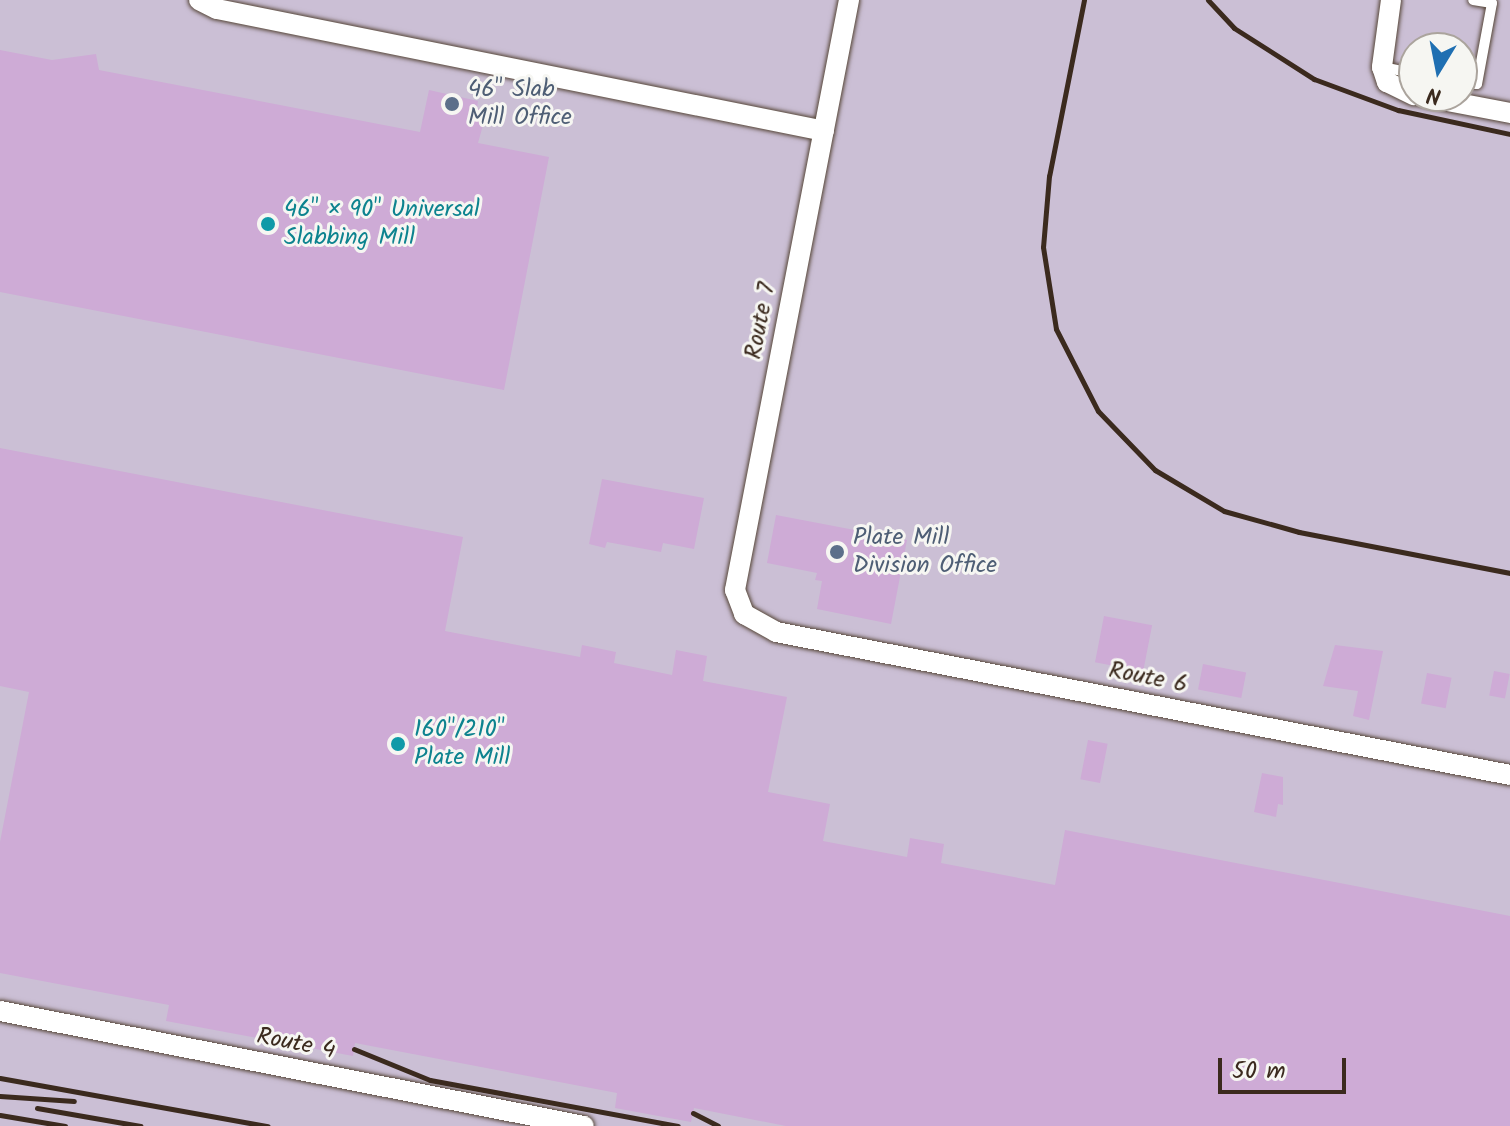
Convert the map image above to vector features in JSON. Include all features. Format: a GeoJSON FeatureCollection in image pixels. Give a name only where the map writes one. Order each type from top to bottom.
{"type":"FeatureCollection","features":[{"type":"Feature","properties":{"kind":"street","name":"Route 7"},"geometry":{"type":"LineString","coordinates":[[776,632],[744,614],[735,590],[849,0]]}},
{"type":"Feature","properties":{"kind":"street"},"geometry":{"type":"LineString","coordinates":[[1391,0],[1381,63],[1387,82],[1398,87]]}},
{"type":"Feature","properties":{"kind":"street"},"geometry":{"type":"LineString","coordinates":[[212,3],[824,131]]}},
{"type":"Feature","properties":{"kind":"street"},"geometry":{"type":"LineString","coordinates":[[1478,107],[1510,113]]}},
{"type":"Feature","properties":{"kind":"street","name":"Route 6"},"geometry":{"type":"LineString","coordinates":[[776,632],[1510,775]]}},
{"type":"Feature","properties":{"kind":"street","name":"Route 4"},"geometry":{"type":"LineString","coordinates":[[0,1011],[584,1126]]}},
{"type":"Feature","properties":{"kind":"lane"},"geometry":{"type":"LineString","coordinates":[[1473,0],[1492,3],[1478,79]]}},
{"type":"Feature","properties":{"kind":"lane"},"geometry":{"type":"LineString","coordinates":[[1381,63],[1398,68]]}},
{"type":"Feature","properties":{"kind":"shaded area"},"geometry":{"type":"Polygon","coordinates":[[[0,0],[1510,0],[1510,1126],[0,1126],[0,0]]]}},
{"type":"Feature","properties":{"kind":"building","name":"46\" × 90\" Universal Slabbing Mill"},"geometry":{"type":"Polygon","coordinates":[[[0,50],[52,60],[96,54],[99,70],[420,132],[429,90],[478,101],[477,108],[487,111],[478,143],[549,157],[504,390],[0,292],[0,50]]]}},
{"type":"Feature","properties":{"kind":"building","name":"160\"/210\" Plate Mill"},"geometry":{"type":"Polygon","coordinates":[[[0,448],[463,537],[445,631],[580,657],[582,645],[616,652],[614,663],[672,675],[676,650],[707,656],[703,681],[787,697],[768,792],[830,804],[823,841],[907,857],[910,838],[944,844],[941,863],[1055,885],[1065,830],[1510,916],[1510,1126],[786,1126],[694,1108],[691,1122],[615,1108],[617,1093],[355,1043],[353,1056],[166,1021],[169,1005],[0,973],[0,842],[29,692],[0,686],[0,448]]]}},
{"type":"Feature","properties":{"kind":"building"},"geometry":{"type":"Polygon","coordinates":[[[602,479],[704,498],[694,549],[663,543],[661,552],[607,542],[605,548],[589,544],[602,479]]]}},
{"type":"Feature","properties":{"kind":"building","name":"Plate Mill Division Office"},"geometry":{"type":"Polygon","coordinates":[[[776,515],[907,540],[891,624],[817,609],[822,581],[815,580],[817,573],[767,563],[776,515]]]}},
{"type":"Feature","properties":{"kind":"building"},"geometry":{"type":"Polygon","coordinates":[[[1104,616],[1152,625],[1143,671],[1095,662],[1104,616]]]}},
{"type":"Feature","properties":{"kind":"building"},"geometry":{"type":"Polygon","coordinates":[[[1335,645],[1383,651],[1369,720],[1353,716],[1358,691],[1323,686],[1335,645]]]}},
{"type":"Feature","properties":{"kind":"building"},"geometry":{"type":"Polygon","coordinates":[[[1203,664],[1246,672],[1241,698],[1198,690],[1203,664]]]}},
{"type":"Feature","properties":{"kind":"building"},"geometry":{"type":"Polygon","coordinates":[[[1494,671],[1510,674],[1505,699],[1489,696],[1494,671]]]}},
{"type":"Feature","properties":{"kind":"building"},"geometry":{"type":"Polygon","coordinates":[[[1427,673],[1452,678],[1446,708],[1421,703],[1427,673]]]}},
{"type":"Feature","properties":{"kind":"building"},"geometry":{"type":"Polygon","coordinates":[[[1088,740],[1108,744],[1100,783],[1080,779],[1088,740]]]}},
{"type":"Feature","properties":{"kind":"building"},"geometry":{"type":"Polygon","coordinates":[[[1262,773],[1283,777],[1283,805],[1278,804],[1276,817],[1254,812],[1262,773]]]}},
{"type":"Feature","properties":{"kind":"railway"},"geometry":{"type":"LineString","coordinates":[[1084,0],[1049,176],[1043,247],[1056,329],[1098,411],[1155,470],[1224,511],[1299,532],[1510,573]]}},
{"type":"Feature","properties":{"kind":"railway"},"geometry":{"type":"LineString","coordinates":[[1208,0],[1234,28],[1314,79],[1398,110],[1510,134]]}},
{"type":"Feature","properties":{"kind":"railway"},"geometry":{"type":"LineString","coordinates":[[354,1049],[430,1080],[678,1126]]}},
{"type":"Feature","properties":{"kind":"railway"},"geometry":{"type":"LineString","coordinates":[[0,1078],[268,1126]]}},
{"type":"Feature","properties":{"kind":"railway"},"geometry":{"type":"LineString","coordinates":[[0,1096],[74,1101]]}},
{"type":"Feature","properties":{"kind":"railway"},"geometry":{"type":"LineString","coordinates":[[37,1108],[140,1126]]}},
{"type":"Feature","properties":{"kind":"railway"},"geometry":{"type":"LineString","coordinates":[[693,1113],[718,1126]]}},
{"type":"Feature","properties":{"kind":"railway"},"geometry":{"type":"LineString","coordinates":[[0,1115],[65,1126]]}},
{"type":"Feature","properties":{"kind":"place","name":"46\" Slab Mill Office"},"geometry":{"type":"Point","coordinates":[452,104]}},
{"type":"Feature","properties":{"kind":"place","name":"46\" × 90\" Universal Slabbing Mill"},"geometry":{"type":"Point","coordinates":[268,224]}},
{"type":"Feature","properties":{"kind":"place","name":"Plate Mill Division Office"},"geometry":{"type":"Point","coordinates":[837,552]}},
{"type":"Feature","properties":{"kind":"place","name":"160\"/210\" Plate Mill"},"geometry":{"type":"Point","coordinates":[398,744]}}]}
